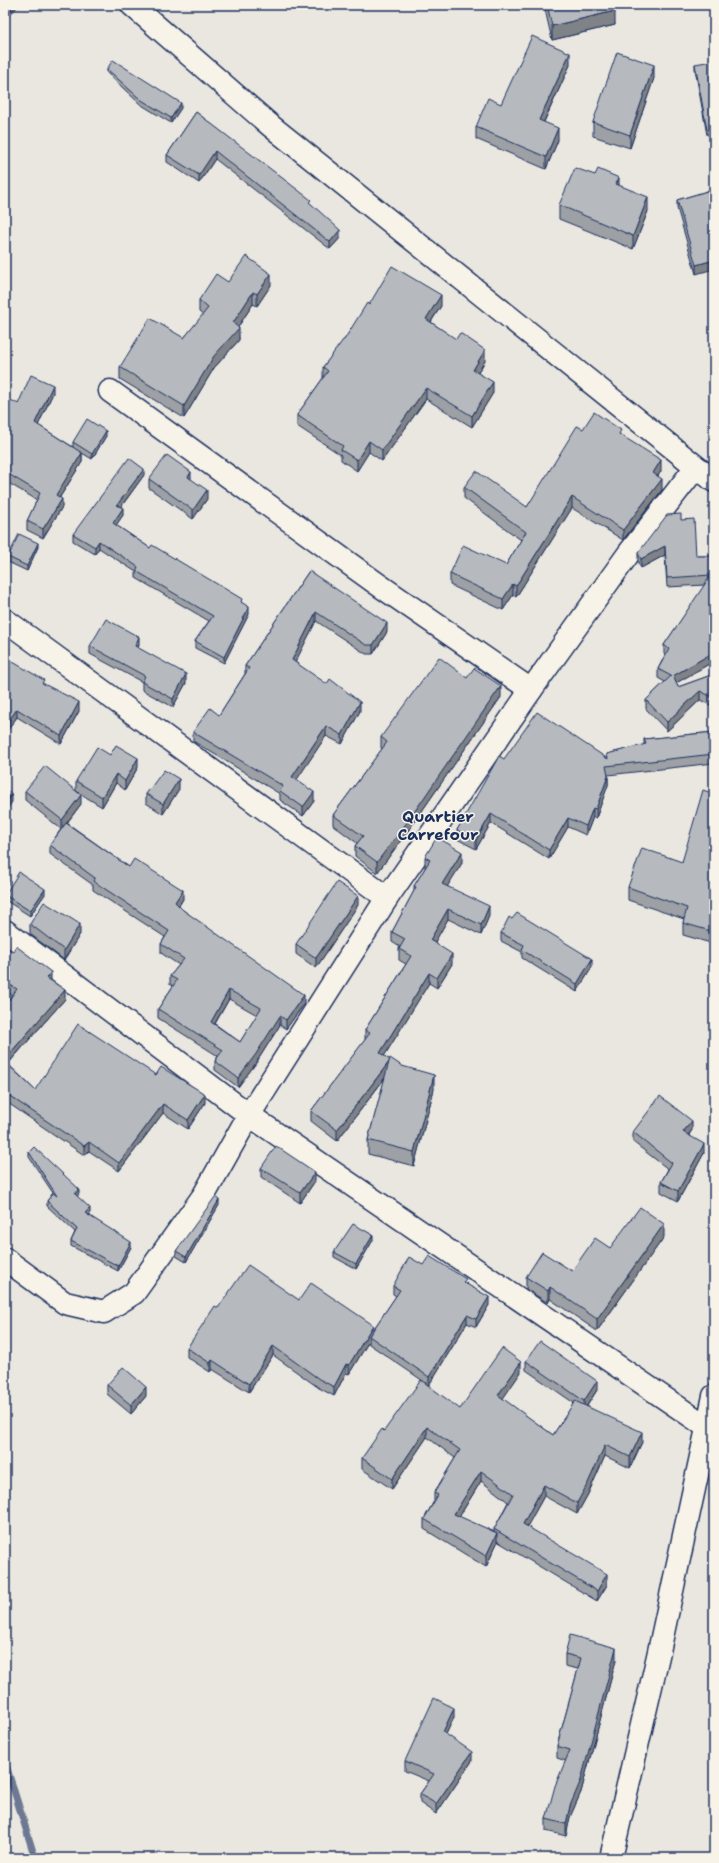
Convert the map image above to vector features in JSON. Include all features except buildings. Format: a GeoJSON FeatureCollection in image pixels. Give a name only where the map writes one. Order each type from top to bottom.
{"type":"FeatureCollection","features":[{"type":"Feature","properties":{"kind":"main road"},"geometry":{"type":"LineString","coordinates":[[132,5],[277,131],[714,481]]}},
{"type":"Feature","properties":{"kind":"main road"},"geometry":{"type":"LineString","coordinates":[[110,391],[370,579],[531,690]]}},
{"type":"Feature","properties":{"kind":"main road"},"geometry":{"type":"LineString","coordinates":[[5,1259],[65,1303],[104,1312],[134,1293],[204,1195],[249,1115],[387,898],[531,690],[629,553],[696,467]]}},
{"type":"Feature","properties":{"kind":"main road"},"geometry":{"type":"LineString","coordinates":[[5,620],[387,898]]}},
{"type":"Feature","properties":{"kind":"main road"},"geometry":{"type":"LineString","coordinates":[[5,931],[249,1115],[707,1427]]}},
{"type":"Feature","properties":{"kind":"main road"},"geometry":{"type":"LineString","coordinates":[[611,1858],[658,1656],[714,1396]]}},
{"type":"Feature","properties":{"kind":"waterway"},"geometry":{"type":"LineString","coordinates":[[5,1762],[35,1858]]}},
{"type":"Feature","properties":{"kind":"district","name":"Quartier Carrefour"},"geometry":{"type":"Point","coordinates":[438,825]}}]}
